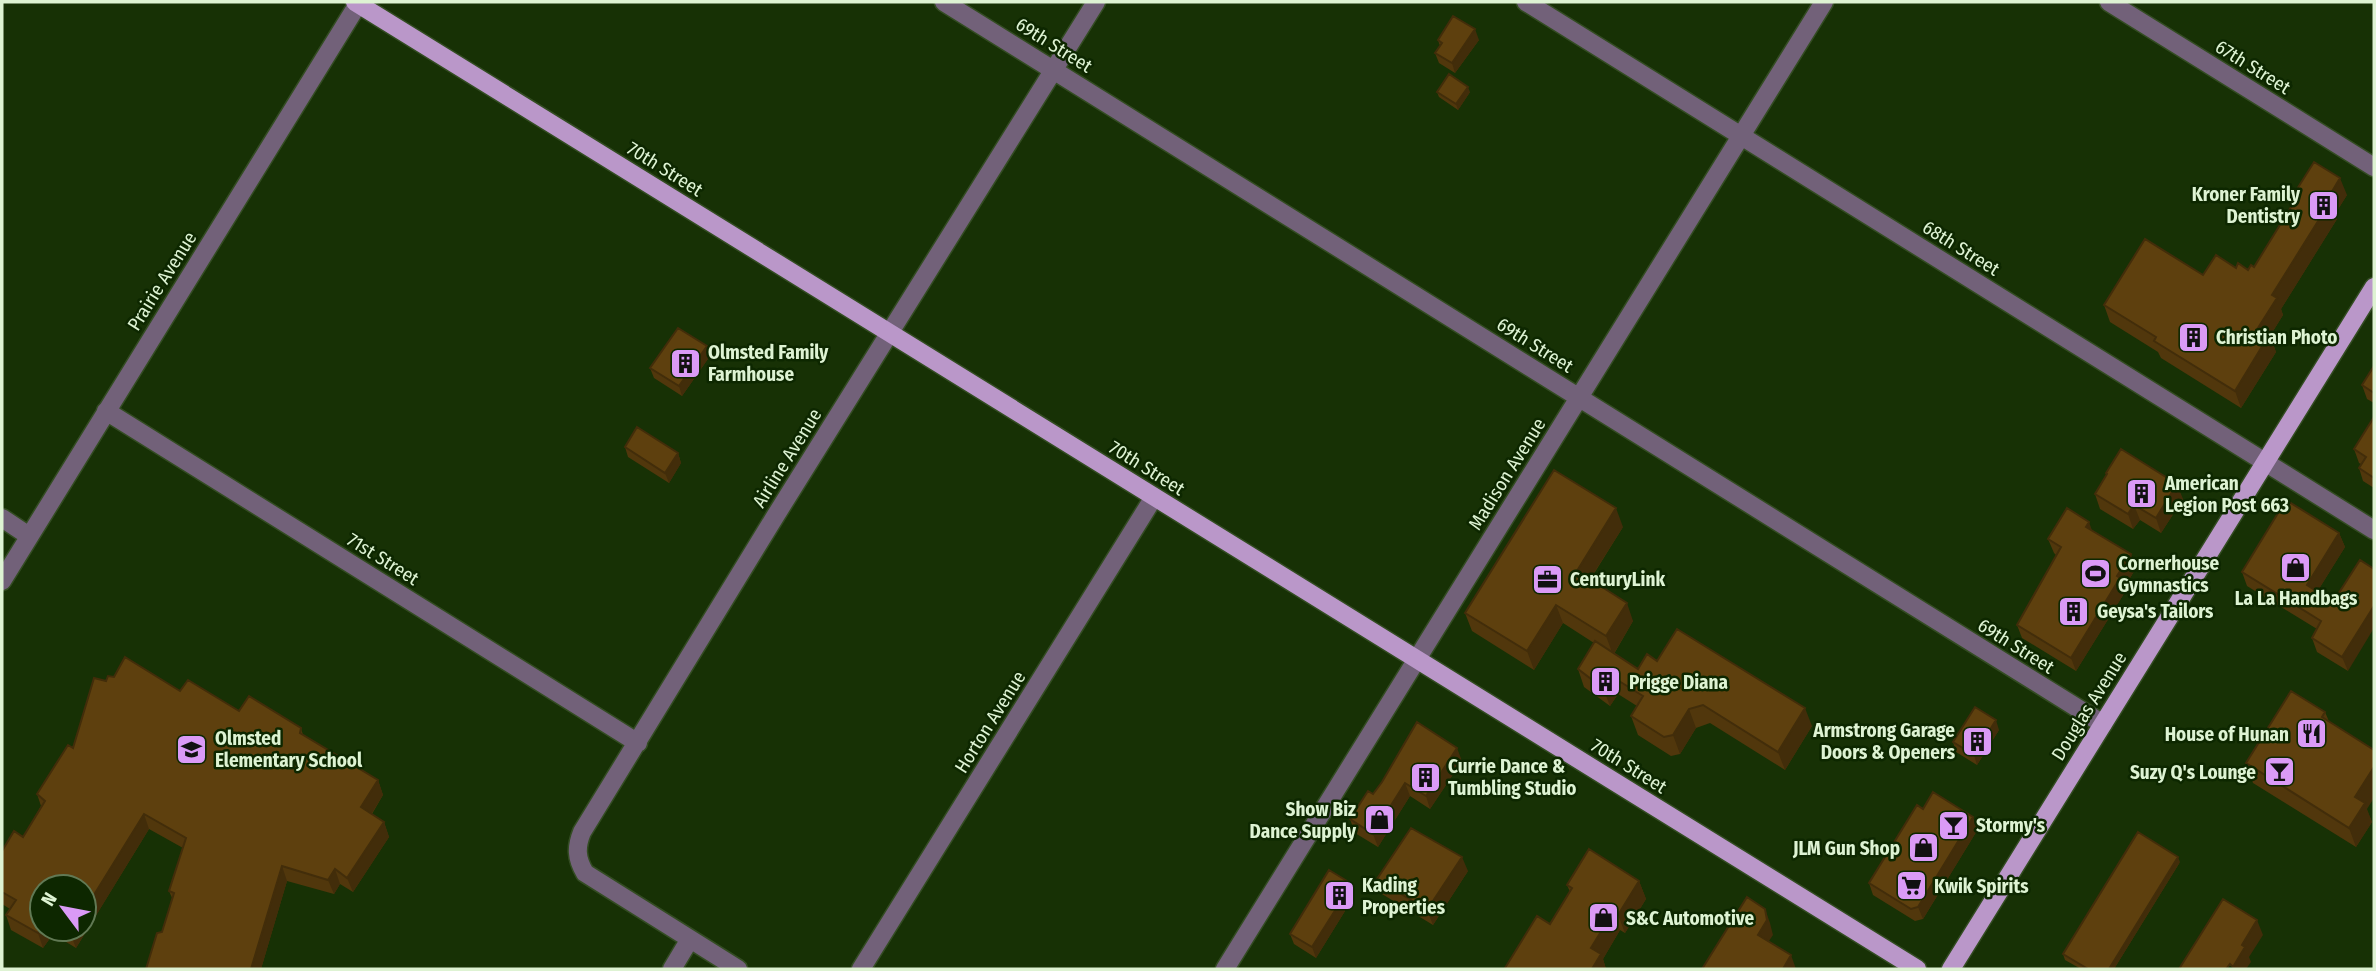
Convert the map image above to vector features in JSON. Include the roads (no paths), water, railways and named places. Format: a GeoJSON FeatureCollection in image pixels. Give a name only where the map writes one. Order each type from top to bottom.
{"type":"FeatureCollection","features":[{"type":"Feature","properties":{"kind":"main road","name":"70th Street"},"geometry":{"type":"LineString","coordinates":[[362,4],[1917,969]]}},
{"type":"Feature","properties":{"kind":"main road","name":"Douglas Avenue"},"geometry":{"type":"LineString","coordinates":[[1951,969],[2374,287]]}},
{"type":"Feature","properties":{"kind":"street","name":"69th Street"},"geometry":{"type":"LineString","coordinates":[[944,2],[2103,724]]}},
{"type":"Feature","properties":{"kind":"street","name":"Airline Avenue"},"geometry":{"type":"LineString","coordinates":[[690,939],[585,873],[578,861],[577,844],[582,832],[1096,2]]}},
{"type":"Feature","properties":{"kind":"street","name":"68th Street"},"geometry":{"type":"LineString","coordinates":[[1525,2],[2374,530]]}},
{"type":"Feature","properties":{"kind":"street","name":"Madison Avenue"},"geometry":{"type":"LineString","coordinates":[[1225,969],[1824,2]]}},
{"type":"Feature","properties":{"kind":"street","name":"67th Street"},"geometry":{"type":"LineString","coordinates":[[2109,2],[2374,167]]}},
{"type":"Feature","properties":{"kind":"street","name":"Prairie Avenue"},"geometry":{"type":"LineString","coordinates":[[2,581],[362,4]]}},
{"type":"Feature","properties":{"kind":"street","name":"71st Street"},"geometry":{"type":"LineString","coordinates":[[106,411],[638,743]]}},
{"type":"Feature","properties":{"kind":"street","name":"Horton Avenue"},"geometry":{"type":"LineString","coordinates":[[861,969],[1154,496]]}},
{"type":"Feature","properties":{"kind":"street"},"geometry":{"type":"LineString","coordinates":[[2,519],[29,536]]}},
{"type":"Feature","properties":{"kind":"street"},"geometry":{"type":"LineString","coordinates":[[672,969],[690,939],[738,969]]}},
{"type":"Feature","properties":{"kind":"place","name":"Kroner Family Dentistry"},"geometry":{"type":"Point","coordinates":[2323,205]}},
{"type":"Feature","properties":{"kind":"place","name":"Christian Photo"},"geometry":{"type":"Point","coordinates":[2193,337]}},
{"type":"Feature","properties":{"kind":"place","name":"Olmsted Family Farmhouse"},"geometry":{"type":"Point","coordinates":[685,363]}},
{"type":"Feature","properties":{"kind":"place","name":"American Legion Post 663"},"geometry":{"type":"Point","coordinates":[2142,494]}},
{"type":"Feature","properties":{"kind":"place","name":"La La Handbags"},"geometry":{"type":"Point","coordinates":[2296,567]}},
{"type":"Feature","properties":{"kind":"place","name":"Cornerhouse Gymnastics"},"geometry":{"type":"Point","coordinates":[2095,574]}},
{"type":"Feature","properties":{"kind":"place","name":"CenturyLink"},"geometry":{"type":"Point","coordinates":[1547,579]}},
{"type":"Feature","properties":{"kind":"place","name":"Geysa's Tailors"},"geometry":{"type":"Point","coordinates":[2074,611]}},
{"type":"Feature","properties":{"kind":"place","name":"Prigge Diana"},"geometry":{"type":"Point","coordinates":[1606,682]}},
{"type":"Feature","properties":{"kind":"place","name":"House of Hunan"},"geometry":{"type":"Point","coordinates":[2312,734]}},
{"type":"Feature","properties":{"kind":"place","name":"Armstrong Garage Doors & Openers"},"geometry":{"type":"Point","coordinates":[1978,741]}},
{"type":"Feature","properties":{"kind":"place","name":"Olmsted Elementary School"},"geometry":{"type":"Point","coordinates":[192,749]}},
{"type":"Feature","properties":{"kind":"place","name":"Suzy Q's Lounge"},"geometry":{"type":"Point","coordinates":[2279,772]}},
{"type":"Feature","properties":{"kind":"place","name":"Currie Dance & Tumbling Studio"},"geometry":{"type":"Point","coordinates":[1425,777]}},
{"type":"Feature","properties":{"kind":"place","name":"Show Biz Dance Supply"},"geometry":{"type":"Point","coordinates":[1379,820]}},
{"type":"Feature","properties":{"kind":"place","name":"Stormy's"},"geometry":{"type":"Point","coordinates":[1953,825]}},
{"type":"Feature","properties":{"kind":"place","name":"JLM Gun Shop"},"geometry":{"type":"Point","coordinates":[1923,848]}},
{"type":"Feature","properties":{"kind":"place","name":"Kwik Spirits"},"geometry":{"type":"Point","coordinates":[1911,886]}},
{"type":"Feature","properties":{"kind":"place","name":"Kading Properties"},"geometry":{"type":"Point","coordinates":[1339,896]}},
{"type":"Feature","properties":{"kind":"place","name":"S&C Automotive"},"geometry":{"type":"Point","coordinates":[1603,918]}}]}
